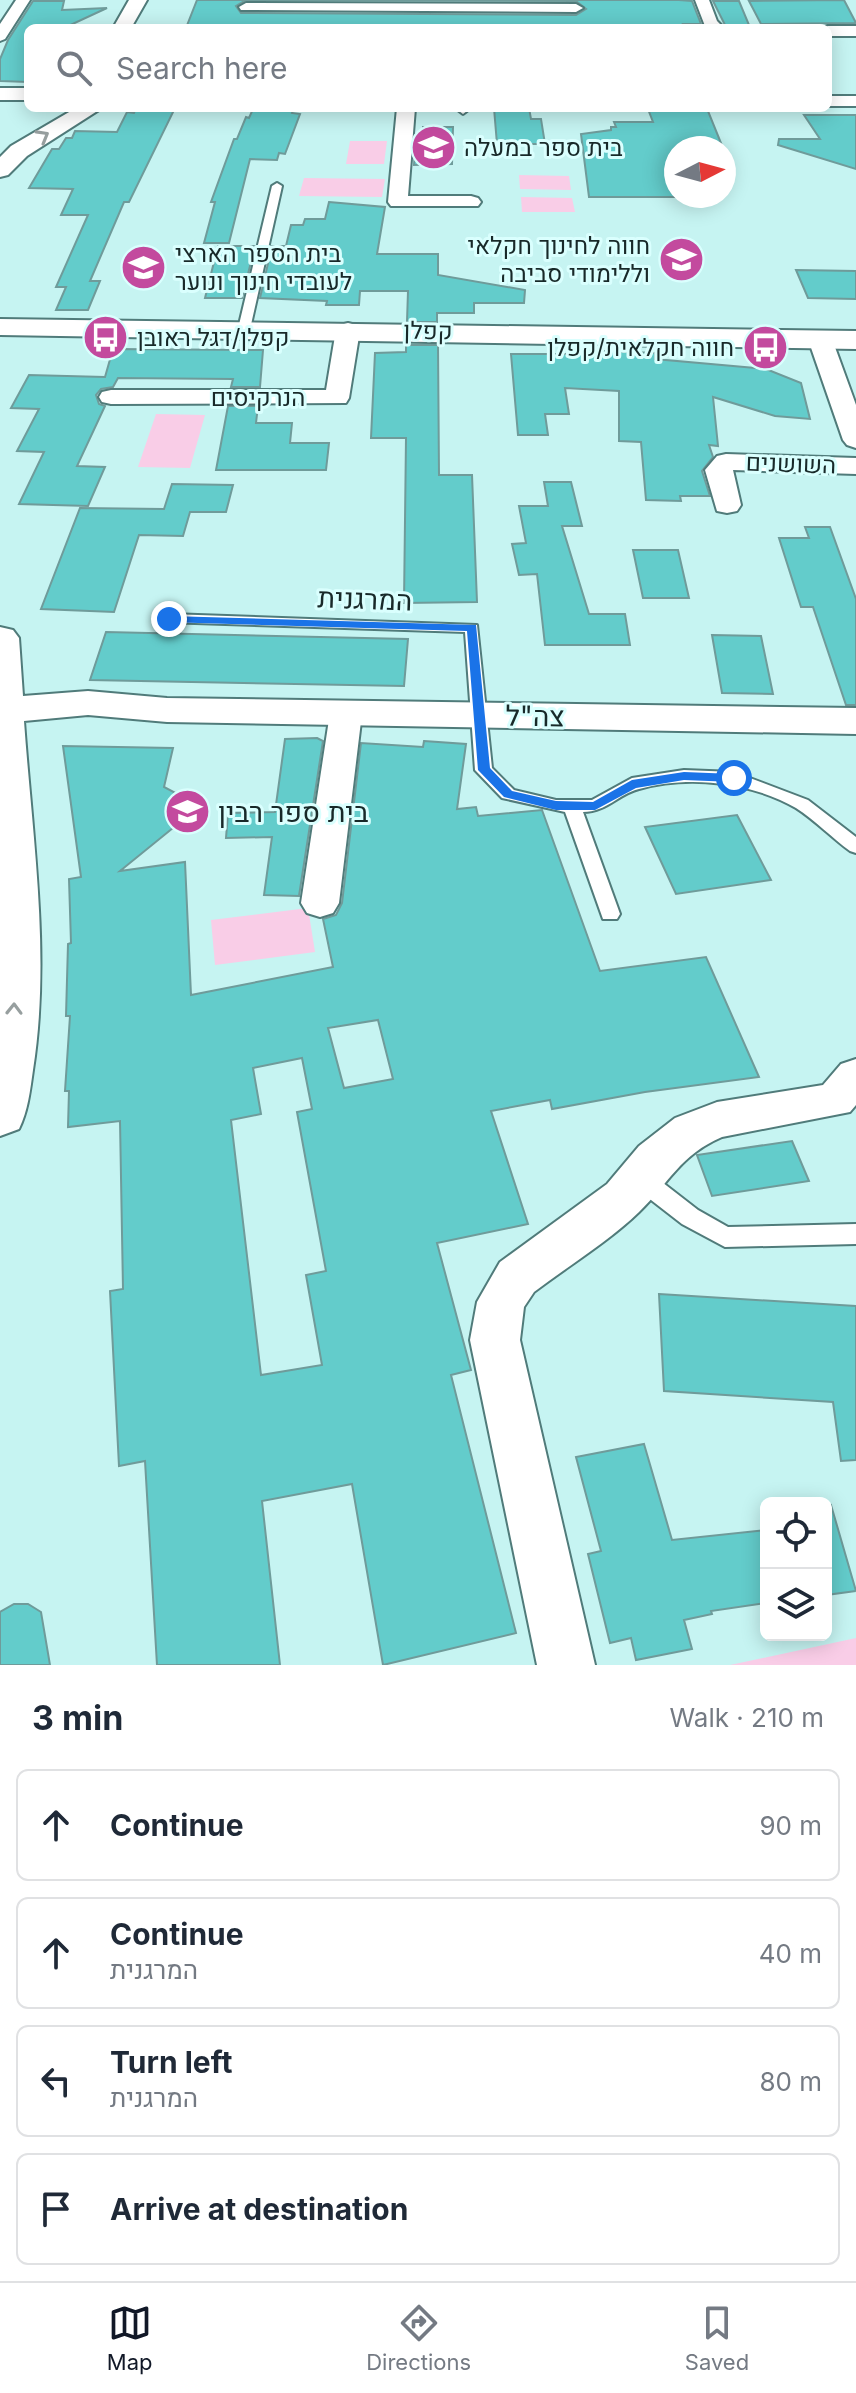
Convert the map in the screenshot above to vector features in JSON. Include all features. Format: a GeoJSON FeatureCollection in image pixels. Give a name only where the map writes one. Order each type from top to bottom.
{"type":"FeatureCollection","features":[{"type":"Feature","properties":{"kind":"street"},"geometry":{"type":"LineString","coordinates":[[0,36],[23,0]]}},
{"type":"Feature","properties":{"kind":"street"},"geometry":{"type":"LineString","coordinates":[[124,24],[138,0]]}},
{"type":"Feature","properties":{"kind":"street"},"geometry":{"type":"LineString","coordinates":[[702,0],[711,24]]}},
{"type":"Feature","properties":{"kind":"street"},"geometry":{"type":"LineString","coordinates":[[245,8],[575,4],[578,24]]}},
{"type":"Feature","properties":{"kind":"street"},"geometry":{"type":"LineString","coordinates":[[832,31],[856,31]]}},
{"type":"Feature","properties":{"kind":"street"},"geometry":{"type":"LineString","coordinates":[[832,101],[856,101]]}},
{"type":"Feature","properties":{"kind":"street"},"geometry":{"type":"LineString","coordinates":[[0,140],[48,112]]}},
{"type":"Feature","properties":{"kind":"street"},"geometry":{"type":"LineString","coordinates":[[0,170],[19,151],[84,112]]}},
{"type":"Feature","properties":{"kind":"street"},"geometry":{"type":"LineString","coordinates":[[406,112],[398,202],[471,202]]}},
{"type":"Feature","properties":{"kind":"street","name":"קפלן"},"geometry":{"type":"LineString","coordinates":[[0,327],[856,340]]}},
{"type":"Feature","properties":{"kind":"street","name":"הנרקיסים"},"geometry":{"type":"LineString","coordinates":[[111,397],[337,398],[348,330]]}},
{"type":"Feature","properties":{"kind":"street","name":"השושנים"},"geometry":{"type":"LineString","coordinates":[[820,339],[856,440]]}},
{"type":"Feature","properties":{"kind":"street","name":"השושנים"},"geometry":{"type":"LineString","coordinates":[[727,505],[718,470],[726,462],[856,466]]}},
{"type":"Feature","properties":{"kind":"street"},"geometry":{"type":"LineString","coordinates":[[0,638],[5,938],[14,1032],[0,1114]]}},
{"type":"Feature","properties":{"kind":"street","name":"צה\"ל"},"geometry":{"type":"LineString","coordinates":[[3,718],[167,710],[856,721]]}},
{"type":"Feature","properties":{"kind":"street"},"geometry":{"type":"LineString","coordinates":[[320,903],[346,713]]}},
{"type":"Feature","properties":{"kind":"street"},"geometry":{"type":"LineString","coordinates":[[566,1665],[495,1340],[501,1302],[517,1277],[599,1218],[641,1179],[655,1159],[690,1131],[717,1120],[835,1100],[855,1081]]}},
{"type":"Feature","properties":{"kind":"lane"},"geometry":{"type":"LineString","coordinates":[[244,329],[277,186]]}},
{"type":"Feature","properties":{"kind":"lane","name":"המרגנית"},"geometry":{"type":"LineString","coordinates":[[169,619],[472,628],[477,715]]}},
{"type":"Feature","properties":{"kind":"lane"},"geometry":{"type":"LineString","coordinates":[[477,715],[484,770],[508,794],[556,806],[595,806],[632,784],[684,776],[734,778],[802,804],[856,847]]}},
{"type":"Feature","properties":{"kind":"lane"},"geometry":{"type":"LineString","coordinates":[[572,806],[610,914]]}},
{"type":"Feature","properties":{"kind":"lane"},"geometry":{"type":"LineString","coordinates":[[641,1179],[690,1217],[725,1237],[856,1234]]}},
{"type":"Feature","properties":{"kind":"shaded area"},"geometry":{"type":"Polygon","coordinates":[[[350,141],[387,141],[384,164],[346,164],[350,141]]]}},
{"type":"Feature","properties":{"kind":"shaded area"},"geometry":{"type":"Polygon","coordinates":[[[519,175],[569,176],[571,190],[520,189],[519,175]]]}},
{"type":"Feature","properties":{"kind":"shaded area"},"geometry":{"type":"Polygon","coordinates":[[[304,178],[385,179],[382,197],[299,196],[304,178]]]}},
{"type":"Feature","properties":{"kind":"shaded area"},"geometry":{"type":"Polygon","coordinates":[[[521,197],[572,198],[575,212],[522,212],[521,197]]]}},
{"type":"Feature","properties":{"kind":"shaded area"},"geometry":{"type":"Polygon","coordinates":[[[156,414],[205,415],[190,468],[138,467],[156,414]]]}},
{"type":"Feature","properties":{"kind":"shaded area"},"geometry":{"type":"Polygon","coordinates":[[[308,908],[315,952],[215,965],[211,920],[308,908]]]}},
{"type":"Feature","properties":{"kind":"shaded area"},"geometry":{"type":"Polygon","coordinates":[[[856,1638],[856,1665],[730,1665],[856,1638]]]}},
{"type":"Feature","properties":{"kind":"building"},"geometry":{"type":"Polygon","coordinates":[[[197,0],[246,0],[679,0],[692,1],[701,24],[188,24],[197,0]],[[246,0],[236,6],[241,13],[576,15],[586,9],[576,1],[246,0]]]}},
{"type":"Feature","properties":{"kind":"building"},"geometry":{"type":"Polygon","coordinates":[[[844,0],[856,23],[761,24],[749,1],[844,0]]]}},
{"type":"Feature","properties":{"kind":"building"},"geometry":{"type":"Polygon","coordinates":[[[33,1],[64,1],[62,10],[107,8],[73,24],[24,24],[24,82],[0,81],[0,59],[8,40],[33,1]]]}},
{"type":"Feature","properties":{"kind":"building"},"geometry":{"type":"Polygon","coordinates":[[[713,1],[739,1],[749,24],[724,24],[713,1]]]}},
{"type":"Feature","properties":{"kind":"building"},"geometry":{"type":"Polygon","coordinates":[[[127,112],[173,112],[129,202],[124,202],[90,281],[100,281],[88,310],[56,310],[66,287],[56,287],[88,215],[61,215],[73,189],[29,188],[52,149],[59,149],[66,138],[72,138],[75,131],[117,132],[127,112]]]}},
{"type":"Feature","properties":{"kind":"building"},"geometry":{"type":"Polygon","coordinates":[[[252,112],[300,114],[285,154],[279,153],[277,160],[250,159],[229,243],[204,243],[215,202],[211,202],[234,139],[237,139],[246,117],[249,118],[252,112]]]}},
{"type":"Feature","properties":{"kind":"building"},"geometry":{"type":"Polygon","coordinates":[[[494,112],[530,112],[531,119],[541,119],[545,144],[497,144],[494,112]]]}},
{"type":"Feature","properties":{"kind":"building"},"geometry":{"type":"Polygon","coordinates":[[[649,112],[708,112],[718,136],[664,136],[664,197],[589,197],[581,134],[611,130],[611,127],[616,127],[614,122],[653,122],[649,112]]]}},
{"type":"Feature","properties":{"kind":"building"},"geometry":{"type":"Polygon","coordinates":[[[804,115],[856,115],[856,169],[778,145],[779,139],[820,139],[804,115]]]}},
{"type":"Feature","properties":{"kind":"building"},"geometry":{"type":"Polygon","coordinates":[[[423,127],[453,127],[452,164],[414,165],[416,134],[423,134],[423,127]]]}},
{"type":"Feature","properties":{"kind":"building"},"geometry":{"type":"Polygon","coordinates":[[[329,202],[385,207],[377,254],[438,254],[438,275],[525,290],[524,303],[474,303],[474,313],[437,313],[437,322],[407,322],[408,291],[360,291],[359,305],[260,298],[272,246],[286,246],[291,225],[303,225],[305,219],[325,219],[329,202]]]}},
{"type":"Feature","properties":{"kind":"building"},"geometry":{"type":"Polygon","coordinates":[[[218,246],[255,246],[242,298],[205,298],[218,246]]]}},
{"type":"Feature","properties":{"kind":"building"},"geometry":{"type":"Polygon","coordinates":[[[796,270],[856,271],[856,299],[808,298],[796,270]]]}},
{"type":"Feature","properties":{"kind":"building"},"geometry":{"type":"Polygon","coordinates":[[[406,345],[438,345],[439,475],[472,475],[477,602],[404,603],[406,438],[371,438],[375,353],[406,352],[406,345]]]}},
{"type":"Feature","properties":{"kind":"building"},"geometry":{"type":"Polygon","coordinates":[[[113,349],[263,350],[260,387],[231,387],[233,379],[118,378],[113,387],[101,389],[96,395],[99,404],[105,406],[77,466],[105,467],[88,506],[19,504],[44,452],[17,451],[39,409],[11,408],[29,375],[105,377],[113,349]]]}},
{"type":"Feature","properties":{"kind":"building"},"geometry":{"type":"Polygon","coordinates":[[[577,350],[655,353],[655,359],[766,369],[801,383],[810,419],[775,416],[713,397],[718,446],[709,445],[713,457],[702,471],[710,496],[680,496],[681,501],[646,500],[641,442],[619,441],[619,391],[565,388],[569,414],[545,414],[548,435],[518,435],[511,354],[577,354],[577,350]]]}},
{"type":"Feature","properties":{"kind":"building"},"geometry":{"type":"Polygon","coordinates":[[[228,406],[258,406],[256,423],[292,423],[290,443],[329,443],[326,470],[216,470],[228,406]]]}},
{"type":"Feature","properties":{"kind":"building"},"geometry":{"type":"Polygon","coordinates":[[[544,482],[571,482],[582,526],[562,526],[589,614],[625,614],[630,645],[545,645],[537,574],[519,575],[512,544],[526,543],[519,506],[548,506],[544,482]]]}},
{"type":"Feature","properties":{"kind":"building"},"geometry":{"type":"Polygon","coordinates":[[[172,484],[233,485],[226,512],[190,512],[183,536],[139,535],[114,612],[41,609],[80,508],[164,509],[172,484]]]}},
{"type":"Feature","properties":{"kind":"building"},"geometry":{"type":"Polygon","coordinates":[[[805,527],[830,527],[856,599],[856,705],[846,705],[813,607],[801,607],[779,538],[809,538],[805,527]]]}},
{"type":"Feature","properties":{"kind":"building"},"geometry":{"type":"Polygon","coordinates":[[[633,550],[678,550],[689,598],[643,598],[633,550]]]}},
{"type":"Feature","properties":{"kind":"building"},"geometry":{"type":"Polygon","coordinates":[[[106,632],[408,639],[404,686],[90,680],[106,632]]]}},
{"type":"Feature","properties":{"kind":"building"},"geometry":{"type":"Polygon","coordinates":[[[712,635],[761,636],[773,694],[722,693],[712,635]]]}},
{"type":"Feature","properties":{"kind":"building"},"geometry":{"type":"Polygon","coordinates":[[[317,738],[323,741],[299,896],[264,895],[272,837],[226,838],[228,813],[275,812],[285,739],[317,738]]]}},
{"type":"Feature","properties":{"kind":"building"},"geometry":{"type":"Polygon","coordinates":[[[424,741],[466,744],[457,809],[476,807],[478,816],[542,810],[600,971],[706,957],[759,1077],[645,1092],[552,1109],[550,1100],[491,1111],[528,1224],[437,1243],[471,1370],[451,1375],[516,1633],[383,1665],[352,1484],[262,1501],[280,1665],[157,1665],[145,1461],[119,1466],[110,1291],[123,1289],[120,1121],[68,1127],[69,1091],[65,1091],[70,1016],[66,1016],[68,944],[71,943],[69,879],[81,877],[63,746],[173,748],[164,787],[200,806],[120,871],[185,862],[191,995],[333,967],[323,919],[336,915],[342,903],[361,743],[423,747],[424,741]],[[378,1020],[328,1028],[344,1088],[393,1079],[378,1020]],[[302,1058],[253,1068],[261,1114],[231,1120],[261,1375],[322,1365],[306,1275],[326,1271],[297,1112],[312,1109],[302,1058]]]}},
{"type":"Feature","properties":{"kind":"building"},"geometry":{"type":"Polygon","coordinates":[[[737,815],[771,880],[676,894],[645,827],[737,815]]]}},
{"type":"Feature","properties":{"kind":"building"},"geometry":{"type":"Polygon","coordinates":[[[792,1141],[809,1181],[712,1196],[697,1155],[792,1141]]]}},
{"type":"Feature","properties":{"kind":"building"},"geometry":{"type":"Polygon","coordinates":[[[659,1294],[856,1306],[856,1460],[841,1461],[833,1402],[664,1391],[659,1294]]]}},
{"type":"Feature","properties":{"kind":"building"},"geometry":{"type":"Polygon","coordinates":[[[644,1444],[672,1540],[760,1531],[760,1604],[711,1611],[712,1614],[684,1620],[692,1649],[636,1660],[631,1638],[610,1643],[588,1554],[601,1551],[576,1457],[644,1444]]]}},
{"type":"Feature","properties":{"kind":"building"},"geometry":{"type":"Polygon","coordinates":[[[832,1508],[856,1591],[832,1594],[832,1508]]]}},
{"type":"Feature","properties":{"kind":"building"},"geometry":{"type":"Polygon","coordinates":[[[14,1604],[28,1604],[41,1612],[50,1665],[0,1665],[0,1612],[14,1604]]]}},
{"type":"Feature","properties":{"kind":"place","name":"בית ספר במעלה"},"geometry":{"type":"Point","coordinates":[433,148]}},
{"type":"Feature","properties":{"kind":"place","name":"חווה לחינוך חקלאי וללימודי סביבה"},"geometry":{"type":"Point","coordinates":[681,260]}},
{"type":"Feature","properties":{"kind":"place","name":"בית הספר הארצי לעובדי חינוך ונוער"},"geometry":{"type":"Point","coordinates":[144,268]}},
{"type":"Feature","properties":{"kind":"place","name":"קפלן/דגל ראובן"},"geometry":{"type":"Point","coordinates":[106,338]}},
{"type":"Feature","properties":{"kind":"place","name":"חווה חקלאית/קפלן"},"geometry":{"type":"Point","coordinates":[765,348]}},
{"type":"Feature","properties":{"kind":"place","name":"בית ספר רבין"},"geometry":{"type":"Point","coordinates":[187,812]}},
{"type":"Feature","properties":{"kind":"route"},"geometry":{"type":"LineString","coordinates":[[169,619],[472,628],[484,770],[508,794],[556,806],[595,806],[632,784],[684,776],[734,778]]}}]}
